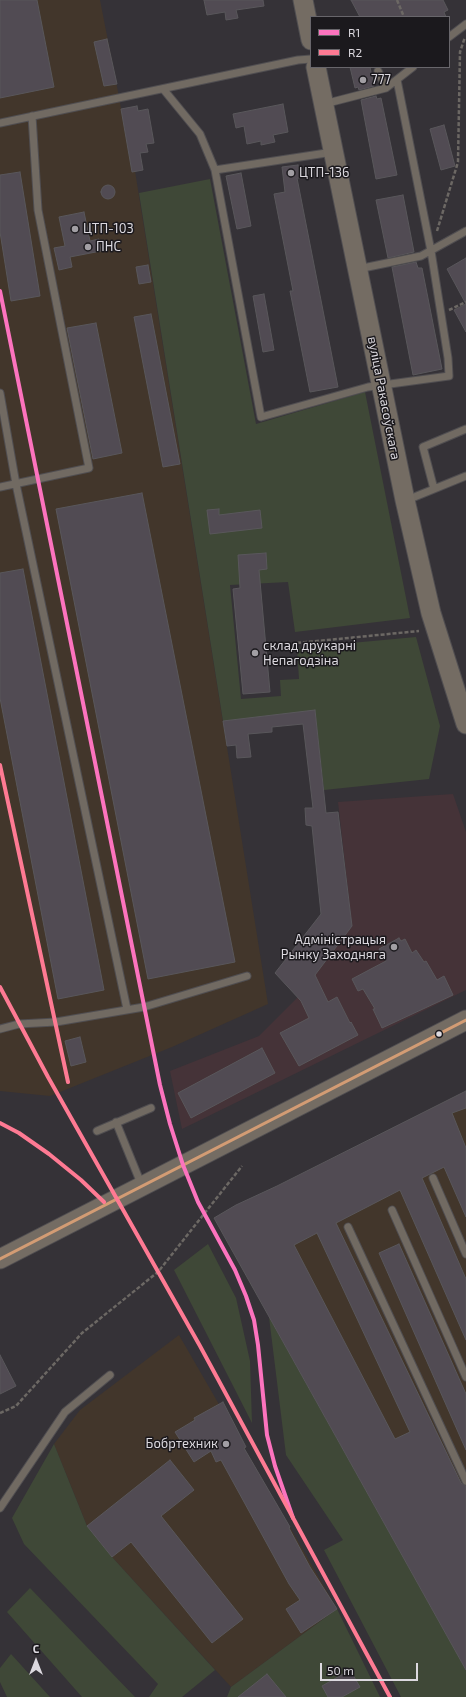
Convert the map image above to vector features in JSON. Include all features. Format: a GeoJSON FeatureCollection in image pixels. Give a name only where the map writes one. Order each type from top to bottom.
{"type":"FeatureCollection","features":[{"type":"Feature","properties":{"kind":"main road"},"geometry":{"type":"LineString","coordinates":[[303,0],[310,35]]}},
{"type":"Feature","properties":{"kind":"main road","name":"вуліца Ракасоўскага"},"geometry":{"type":"LineString","coordinates":[[316,68],[404,500],[431,613],[465,717]]}},
{"type":"Feature","properties":{"kind":"main road"},"geometry":{"type":"LineString","coordinates":[[0,1259],[466,1020]]}},
{"type":"Feature","properties":{"kind":"lane"},"geometry":{"type":"LineString","coordinates":[[450,37],[466,24]]}},
{"type":"Feature","properties":{"kind":"lane"},"geometry":{"type":"LineString","coordinates":[[0,123],[119,97],[164,90],[298,60],[310,59]]}},
{"type":"Feature","properties":{"kind":"lane"},"geometry":{"type":"LineString","coordinates":[[324,104],[386,88],[412,68]]}},
{"type":"Feature","properties":{"kind":"lane"},"geometry":{"type":"LineString","coordinates":[[378,71],[386,88]]}},
{"type":"Feature","properties":{"kind":"lane"},"geometry":{"type":"LineString","coordinates":[[164,90],[200,134],[215,170],[261,417],[368,387],[449,376],[448,358],[431,251],[398,80]]}},
{"type":"Feature","properties":{"kind":"lane"},"geometry":{"type":"LineString","coordinates":[[0,487],[89,468],[38,210],[32,116]]}},
{"type":"Feature","properties":{"kind":"lane"},"geometry":{"type":"LineString","coordinates":[[215,170],[334,152]]}},
{"type":"Feature","properties":{"kind":"lane"},"geometry":{"type":"LineString","coordinates":[[358,269],[421,256],[466,231]]}},
{"type":"Feature","properties":{"kind":"lane"},"geometry":{"type":"LineString","coordinates":[[0,393],[16,484],[127,1009]]}},
{"type":"Feature","properties":{"kind":"lane"},"geometry":{"type":"LineString","coordinates":[[434,489],[423,447],[466,429]]}},
{"type":"Feature","properties":{"kind":"lane"},"geometry":{"type":"LineString","coordinates":[[404,500],[466,476]]}},
{"type":"Feature","properties":{"kind":"lane"},"geometry":{"type":"LineString","coordinates":[[0,1029],[19,1024],[56,1022],[144,1007],[247,976]]}},
{"type":"Feature","properties":{"kind":"lane"},"geometry":{"type":"LineString","coordinates":[[97,1131],[151,1108]]}},
{"type":"Feature","properties":{"kind":"lane"},"geometry":{"type":"LineString","coordinates":[[116,1122],[142,1186]]}},
{"type":"Feature","properties":{"kind":"lane"},"geometry":{"type":"LineString","coordinates":[[433,1178],[466,1254]]}},
{"type":"Feature","properties":{"kind":"lane"},"geometry":{"type":"LineString","coordinates":[[392,1210],[466,1377]]}},
{"type":"Feature","properties":{"kind":"lane"},"geometry":{"type":"LineString","coordinates":[[348,1228],[466,1481]]}},
{"type":"Feature","properties":{"kind":"lane"},"geometry":{"type":"LineString","coordinates":[[0,1508],[65,1412],[110,1375]]}},
{"type":"Feature","properties":{"kind":"path"},"geometry":{"type":"LineString","coordinates":[[397,0],[404,16]]}},
{"type":"Feature","properties":{"kind":"path"},"geometry":{"type":"LineString","coordinates":[[431,251],[458,162],[460,52],[466,33]]}},
{"type":"Feature","properties":{"kind":"path"},"geometry":{"type":"LineString","coordinates":[[440,314],[466,302]]}},
{"type":"Feature","properties":{"kind":"path"},"geometry":{"type":"LineString","coordinates":[[297,643],[419,631]]}},
{"type":"Feature","properties":{"kind":"path"},"geometry":{"type":"LineString","coordinates":[[0,1413],[16,1406],[82,1332],[158,1272],[242,1166]]}},
{"type":"Feature","properties":{"kind":"shaded area"},"geometry":{"type":"Polygon","coordinates":[[[0,0],[100,0],[132,172],[135,171],[268,1004],[172,1047],[50,1096],[0,1091],[0,0]]]}},
{"type":"Feature","properties":{"kind":"shaded area"},"geometry":{"type":"Polygon","coordinates":[[[453,794],[466,832],[466,990],[182,1129],[170,1071],[259,1036],[298,997],[352,926],[338,802],[453,794]]]}},
{"type":"Feature","properties":{"kind":"shaded area"},"geometry":{"type":"Polygon","coordinates":[[[466,1091],[466,1670],[214,1218],[466,1091]]]}},
{"type":"Feature","properties":{"kind":"shaded area"},"geometry":{"type":"Polygon","coordinates":[[[179,1335],[337,1609],[231,1687],[112,1557],[87,1526],[54,1444],[80,1410],[179,1335]]]}},
{"type":"Feature","properties":{"kind":"green space"},"geometry":{"type":"Polygon","coordinates":[[[210,179],[256,424],[365,392],[410,618],[295,632],[288,582],[230,585],[241,699],[281,696],[280,680],[299,679],[297,648],[416,637],[440,726],[429,779],[324,790],[315,711],[223,721],[139,193],[210,179]]]}},
{"type":"Feature","properties":{"kind":"green space"},"geometry":{"type":"Polygon","coordinates":[[[208,1244],[236,1298],[250,1361],[252,1423],[174,1270],[208,1244]]]}},
{"type":"Feature","properties":{"kind":"green space"},"geometry":{"type":"Polygon","coordinates":[[[269,1317],[466,1670],[466,1697],[401,1697],[324,1550],[343,1540],[286,1455],[269,1317]]]}},
{"type":"Feature","properties":{"kind":"green space"},"geometry":{"type":"Polygon","coordinates":[[[54,1444],[87,1526],[112,1557],[215,1670],[182,1697],[149,1697],[158,1684],[24,1544],[12,1518],[54,1444]]]}},
{"type":"Feature","properties":{"kind":"green space"},"geometry":{"type":"Polygon","coordinates":[[[30,1588],[135,1697],[82,1697],[7,1612],[30,1588]]]}},
{"type":"Feature","properties":{"kind":"green space"},"geometry":{"type":"Polygon","coordinates":[[[337,1609],[380,1697],[227,1697],[231,1687],[337,1609]]]}},
{"type":"Feature","properties":{"kind":"green space"},"geometry":{"type":"Polygon","coordinates":[[[11,1654],[50,1697],[7,1697],[0,1682],[0,1668],[11,1654]]]}},
{"type":"Feature","properties":{"kind":"building"},"geometry":{"type":"Polygon","coordinates":[[[0,0],[37,0],[54,87],[0,98],[0,0]]]}},
{"type":"Feature","properties":{"kind":"building"},"geometry":{"type":"Polygon","coordinates":[[[204,0],[263,0],[264,6],[236,10],[238,18],[226,20],[225,12],[207,15],[204,0]]]}},
{"type":"Feature","properties":{"kind":"building"},"geometry":{"type":"Polygon","coordinates":[[[351,0],[443,0],[448,10],[444,12],[446,16],[359,16],[351,0]]]}},
{"type":"Feature","properties":{"kind":"building"},"geometry":{"type":"Polygon","coordinates":[[[107,39],[117,84],[104,86],[94,42],[107,39]]]}},
{"type":"Feature","properties":{"kind":"building"},"geometry":{"type":"Polygon","coordinates":[[[350,68],[370,68],[374,86],[359,90],[358,87],[355,88],[350,68]]]}},
{"type":"Feature","properties":{"kind":"building"},"geometry":{"type":"Polygon","coordinates":[[[376,96],[377,99],[381,98],[397,175],[376,179],[361,100],[376,96]]]}},
{"type":"Feature","properties":{"kind":"building"},"geometry":{"type":"Polygon","coordinates":[[[283,104],[288,132],[273,135],[275,142],[261,145],[261,141],[247,144],[244,126],[236,128],[233,114],[283,104]]]}},
{"type":"Feature","properties":{"kind":"building"},"geometry":{"type":"Polygon","coordinates":[[[137,106],[138,111],[148,109],[154,143],[146,144],[148,152],[140,153],[143,170],[132,172],[121,109],[137,106]]]}},
{"type":"Feature","properties":{"kind":"building"},"geometry":{"type":"Polygon","coordinates":[[[444,125],[455,166],[441,170],[430,129],[444,125]]]}},
{"type":"Feature","properties":{"kind":"building"},"geometry":{"type":"Polygon","coordinates":[[[298,165],[300,178],[297,178],[338,387],[310,392],[290,291],[293,291],[274,194],[285,192],[282,167],[298,165]]]}},
{"type":"Feature","properties":{"kind":"building"},"geometry":{"type":"Polygon","coordinates":[[[20,172],[40,296],[11,301],[0,232],[0,175],[20,172]]]}},
{"type":"Feature","properties":{"kind":"building"},"geometry":{"type":"Polygon","coordinates":[[[241,173],[251,226],[237,229],[226,176],[241,173]]]}},
{"type":"Feature","properties":{"kind":"building"},"geometry":{"type":"Polygon","coordinates":[[[108,185],[113,187],[115,192],[113,197],[108,199],[103,197],[101,192],[103,187],[108,185]]]}},
{"type":"Feature","properties":{"kind":"building"},"geometry":{"type":"Polygon","coordinates":[[[403,195],[414,252],[388,258],[376,200],[403,195]]]}},
{"type":"Feature","properties":{"kind":"building"},"geometry":{"type":"Polygon","coordinates":[[[84,212],[90,241],[99,239],[101,251],[70,257],[72,267],[59,270],[54,248],[65,246],[59,217],[84,212]]]}},
{"type":"Feature","properties":{"kind":"building"},"geometry":{"type":"Polygon","coordinates":[[[466,258],[466,304],[447,269],[466,258]]]}},
{"type":"Feature","properties":{"kind":"building"},"geometry":{"type":"Polygon","coordinates":[[[416,262],[418,268],[422,268],[442,369],[413,375],[392,267],[416,262]]]}},
{"type":"Feature","properties":{"kind":"building"},"geometry":{"type":"Polygon","coordinates":[[[148,265],[151,282],[139,284],[136,267],[148,265]]]}},
{"type":"Feature","properties":{"kind":"building"},"geometry":{"type":"Polygon","coordinates":[[[264,294],[274,350],[263,352],[253,296],[264,294]]]}},
{"type":"Feature","properties":{"kind":"building"},"geometry":{"type":"Polygon","coordinates":[[[466,304],[466,332],[454,310],[466,304]]]}},
{"type":"Feature","properties":{"kind":"building"},"geometry":{"type":"Polygon","coordinates":[[[151,314],[180,464],[163,467],[134,317],[151,314]]]}},
{"type":"Feature","properties":{"kind":"building"},"geometry":{"type":"Polygon","coordinates":[[[96,323],[122,453],[93,459],[67,328],[96,323]]]}},
{"type":"Feature","properties":{"kind":"building"},"geometry":{"type":"Polygon","coordinates":[[[142,493],[235,962],[148,979],[56,509],[142,493]]]}},
{"type":"Feature","properties":{"kind":"building"},"geometry":{"type":"Polygon","coordinates":[[[219,509],[219,515],[260,510],[262,528],[210,534],[207,510],[219,509]]]}},
{"type":"Feature","properties":{"kind":"building"},"geometry":{"type":"Polygon","coordinates":[[[266,553],[267,569],[259,570],[270,692],[243,694],[233,589],[240,588],[238,555],[266,553]]]}},
{"type":"Feature","properties":{"kind":"building"},"geometry":{"type":"Polygon","coordinates":[[[23,569],[104,990],[58,999],[0,698],[0,573],[23,569]]]}},
{"type":"Feature","properties":{"kind":"building"},"geometry":{"type":"Polygon","coordinates":[[[315,710],[326,813],[338,812],[352,926],[315,975],[328,1002],[337,997],[358,1035],[299,1066],[280,1033],[309,1018],[301,1001],[275,973],[321,914],[312,826],[306,825],[305,808],[313,808],[303,724],[272,727],[272,732],[248,734],[251,757],[237,758],[236,745],[227,746],[223,721],[315,710]]]}},
{"type":"Feature","properties":{"kind":"building"},"geometry":{"type":"Polygon","coordinates":[[[399,938],[401,941],[405,939],[412,953],[416,950],[424,962],[426,961],[437,980],[444,976],[453,995],[382,1028],[373,1009],[375,1009],[363,989],[358,991],[352,979],[386,961],[379,949],[399,938]]]}},
{"type":"Feature","properties":{"kind":"building"},"geometry":{"type":"Polygon","coordinates":[[[80,1037],[86,1062],[71,1066],[65,1041],[80,1037]]]}},
{"type":"Feature","properties":{"kind":"building"},"geometry":{"type":"Polygon","coordinates":[[[262,1048],[275,1073],[191,1118],[178,1093],[262,1048]]]}},
{"type":"Feature","properties":{"kind":"building"},"geometry":{"type":"Polygon","coordinates":[[[466,1091],[466,1108],[452,1113],[466,1148],[466,1217],[444,1167],[422,1178],[466,1279],[466,1340],[400,1190],[336,1223],[461,1483],[466,1486],[466,1670],[214,1218],[236,1205],[466,1091]],[[317,1233],[294,1245],[395,1439],[410,1432],[317,1233]]]}},
{"type":"Feature","properties":{"kind":"building"},"geometry":{"type":"Polygon","coordinates":[[[399,1244],[466,1394],[466,1450],[379,1253],[399,1244]]]}},
{"type":"Feature","properties":{"kind":"building"},"geometry":{"type":"Polygon","coordinates":[[[0,1355],[16,1386],[0,1394],[0,1355]]]}},
{"type":"Feature","properties":{"kind":"building"},"geometry":{"type":"Polygon","coordinates":[[[223,1402],[246,1447],[244,1448],[290,1527],[289,1528],[310,1567],[337,1609],[301,1633],[286,1609],[300,1600],[289,1584],[221,1460],[216,1462],[211,1451],[194,1462],[175,1432],[195,1420],[194,1418],[223,1402]]]}},
{"type":"Feature","properties":{"kind":"building"},"geometry":{"type":"Polygon","coordinates":[[[170,1460],[194,1490],[161,1516],[243,1619],[212,1643],[131,1542],[112,1557],[87,1526],[170,1460]]]}},
{"type":"Feature","properties":{"kind":"building"},"geometry":{"type":"Polygon","coordinates":[[[350,1670],[360,1687],[342,1697],[328,1697],[322,1686],[350,1670]]]}},
{"type":"Feature","properties":{"kind":"building"},"geometry":{"type":"Polygon","coordinates":[[[267,1674],[286,1697],[238,1697],[267,1674]]]}},
{"type":"Feature","properties":{"kind":"transit line","name":"R1"},"geometry":{"type":"LineString","coordinates":[[0,291],[160,1085],[183,1165],[198,1202],[235,1270],[254,1320],[267,1435],[275,1466],[293,1518]]}},
{"type":"Feature","properties":{"kind":"transit line","name":"R2"},"geometry":{"type":"LineString","coordinates":[[0,765],[68,1082]]}},
{"type":"Feature","properties":{"kind":"transit line","name":"R2"},"geometry":{"type":"LineString","coordinates":[[0,987],[48,1077],[200,1346],[390,1697]]}},
{"type":"Feature","properties":{"kind":"transit line"},"geometry":{"type":"LineString","coordinates":[[0,1259],[466,1020]]}},
{"type":"Feature","properties":{"kind":"transit line","name":"R2"},"geometry":{"type":"LineString","coordinates":[[0,1123],[19,1133],[49,1154],[81,1180],[104,1202]]}},
{"type":"Feature","properties":{"kind":"place","name":"777"},"geometry":{"type":"Point","coordinates":[363,80]}},
{"type":"Feature","properties":{"kind":"place","name":"ЦТП-136"},"geometry":{"type":"Point","coordinates":[291,173]}},
{"type":"Feature","properties":{"kind":"place","name":"ЦТП-103"},"geometry":{"type":"Point","coordinates":[75,229]}},
{"type":"Feature","properties":{"kind":"place","name":"ПНС"},"geometry":{"type":"Point","coordinates":[88,247]}},
{"type":"Feature","properties":{"kind":"place","name":"склад друкарні Непагодзіна"},"geometry":{"type":"Point","coordinates":[255,653]}},
{"type":"Feature","properties":{"kind":"place","name":"Адміністрацыя Рынку Заходняга"},"geometry":{"type":"Point","coordinates":[394,947]}},
{"type":"Feature","properties":{"kind":"place","name":"Бобртехник"},"geometry":{"type":"Point","coordinates":[226,1444]}}]}
